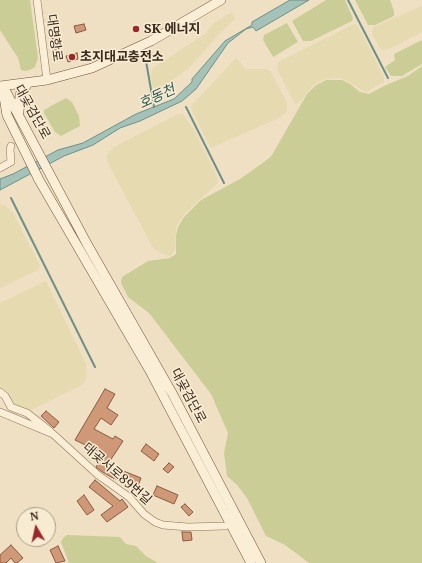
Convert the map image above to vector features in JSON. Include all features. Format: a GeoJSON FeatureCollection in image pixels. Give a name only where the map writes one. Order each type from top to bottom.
{"type":"FeatureCollection","features":[{"type":"Feature","properties":{"kind":"main road","name":"대명항로"},"geometry":{"type":"LineString","coordinates":[[1,86],[47,80],[92,68],[120,56],[221,0]]}},
{"type":"Feature","properties":{"kind":"main road"},"geometry":{"type":"LineString","coordinates":[[19,114],[18,102],[20,95],[28,83]]}},
{"type":"Feature","properties":{"kind":"main road","name":"대곶검단로"},"geometry":{"type":"LineString","coordinates":[[1,86],[19,114],[50,174],[172,393],[261,563]]}},
{"type":"Feature","properties":{"kind":"main road","name":"대곶검단로"},"geometry":{"type":"LineString","coordinates":[[1,86],[7,115],[39,180],[150,371],[251,563]]}},
{"type":"Feature","properties":{"kind":"main road"},"geometry":{"type":"LineString","coordinates":[[0,108],[7,115]]}},
{"type":"Feature","properties":{"kind":"street","name":"대명항로"},"geometry":{"type":"LineString","coordinates":[[37,0],[47,80]]}},
{"type":"Feature","properties":{"kind":"street"},"geometry":{"type":"LineString","coordinates":[[0,168],[11,162],[10,149],[12,146]]}},
{"type":"Feature","properties":{"kind":"street"},"geometry":{"type":"LineString","coordinates":[[0,392],[5,396],[11,407],[27,413],[53,434]]}},
{"type":"Feature","properties":{"kind":"street","name":"대곶서로89번길"},"geometry":{"type":"LineString","coordinates":[[0,412],[53,434],[98,475],[129,497],[144,514],[155,522],[163,525],[176,526],[226,526]]}},
{"type":"Feature","properties":{"kind":"shaded area"},"geometry":{"type":"Polygon","coordinates":[[[422,6],[422,32],[389,49],[381,50],[372,34],[373,27],[422,6]]]}},
{"type":"Feature","properties":{"kind":"shaded area"},"geometry":{"type":"Polygon","coordinates":[[[232,12],[235,19],[220,33],[188,69],[168,83],[155,88],[153,87],[151,77],[153,68],[205,34],[214,23],[232,12]]]}},
{"type":"Feature","properties":{"kind":"shaded area"},"geometry":{"type":"Polygon","coordinates":[[[354,24],[358,26],[384,77],[384,82],[366,92],[345,80],[338,78],[325,79],[313,85],[300,102],[295,104],[277,69],[278,62],[354,24]]]}},
{"type":"Feature","properties":{"kind":"shaded area"},"geometry":{"type":"Polygon","coordinates":[[[236,58],[246,69],[267,69],[271,72],[287,103],[287,111],[281,117],[211,148],[193,113],[191,106],[236,58]]]}},
{"type":"Feature","properties":{"kind":"shaded area"},"geometry":{"type":"Polygon","coordinates":[[[183,114],[194,130],[217,176],[218,183],[185,213],[176,227],[175,251],[170,256],[165,255],[153,248],[106,158],[114,147],[176,115],[183,114]]]}},
{"type":"Feature","properties":{"kind":"shaded area"},"geometry":{"type":"Polygon","coordinates":[[[0,204],[6,206],[13,213],[40,265],[38,270],[0,288],[0,204]]]}},
{"type":"Feature","properties":{"kind":"shaded area"},"geometry":{"type":"Polygon","coordinates":[[[46,281],[86,364],[87,377],[82,385],[29,411],[13,407],[0,389],[0,303],[46,281]]]}},
{"type":"Feature","properties":{"kind":"green space"},"geometry":{"type":"Polygon","coordinates":[[[0,0],[30,0],[38,58],[35,67],[30,70],[21,70],[18,58],[0,30],[0,0]]]}},
{"type":"Feature","properties":{"kind":"green space"},"geometry":{"type":"Polygon","coordinates":[[[326,0],[345,0],[353,18],[352,21],[311,41],[303,41],[292,21],[326,0]]]}},
{"type":"Feature","properties":{"kind":"green space"},"geometry":{"type":"Polygon","coordinates":[[[355,0],[390,0],[394,11],[394,16],[375,25],[368,25],[355,0]]]}},
{"type":"Feature","properties":{"kind":"green space"},"geometry":{"type":"Polygon","coordinates":[[[287,23],[298,42],[273,57],[263,40],[264,35],[287,23]]]}},
{"type":"Feature","properties":{"kind":"green space"},"geometry":{"type":"Polygon","coordinates":[[[422,40],[422,64],[402,76],[391,76],[385,67],[395,60],[394,54],[422,40]]]}},
{"type":"Feature","properties":{"kind":"green space"},"geometry":{"type":"Polygon","coordinates":[[[422,66],[422,563],[309,563],[285,545],[266,536],[247,498],[237,485],[227,476],[224,453],[228,433],[211,394],[149,313],[128,297],[121,283],[122,277],[148,261],[170,258],[176,254],[176,236],[178,227],[184,217],[201,200],[240,179],[272,155],[307,94],[315,86],[326,80],[342,80],[360,92],[369,94],[408,76],[422,66]]]}},
{"type":"Feature","properties":{"kind":"green space"},"geometry":{"type":"Polygon","coordinates":[[[66,98],[72,102],[79,116],[80,126],[61,136],[55,132],[44,113],[44,110],[66,98]]]}},
{"type":"Feature","properties":{"kind":"green space"},"geometry":{"type":"Polygon","coordinates":[[[67,535],[120,537],[126,544],[136,546],[146,556],[158,563],[69,563],[61,542],[67,535]]]}},
{"type":"Feature","properties":{"kind":"water"},"geometry":{"type":"Polygon","coordinates":[[[290,0],[309,0],[256,31],[253,27],[246,29],[228,43],[196,89],[182,101],[140,121],[120,128],[93,145],[64,156],[0,190],[0,179],[13,174],[58,150],[83,143],[136,114],[174,99],[192,82],[192,79],[225,41],[252,25],[252,22],[290,0]]]}},
{"type":"Feature","properties":{"kind":"building"},"geometry":{"type":"Polygon","coordinates":[[[84,24],[86,30],[76,33],[74,26],[84,24]]]}},
{"type":"Feature","properties":{"kind":"building"},"geometry":{"type":"Polygon","coordinates":[[[57,37],[60,52],[55,52],[52,38],[57,37]]]}},
{"type":"Feature","properties":{"kind":"building","name":"초지대교충전소"},"geometry":{"type":"Polygon","coordinates":[[[77,53],[78,59],[68,62],[66,56],[77,53]]]}},
{"type":"Feature","properties":{"kind":"building"},"geometry":{"type":"Polygon","coordinates":[[[105,389],[115,394],[107,408],[118,415],[111,425],[101,418],[94,429],[113,439],[115,436],[123,441],[106,467],[119,475],[121,470],[141,478],[137,488],[101,471],[96,467],[104,454],[75,440],[105,389]]]}},
{"type":"Feature","properties":{"kind":"building"},"geometry":{"type":"Polygon","coordinates":[[[46,411],[59,422],[54,428],[41,416],[46,411]]]}},
{"type":"Feature","properties":{"kind":"building"},"geometry":{"type":"Polygon","coordinates":[[[146,444],[159,454],[154,461],[141,451],[146,444]]]}},
{"type":"Feature","properties":{"kind":"building"},"geometry":{"type":"Polygon","coordinates":[[[169,463],[174,467],[168,473],[163,469],[169,463]]]}},
{"type":"Feature","properties":{"kind":"building"},"geometry":{"type":"Polygon","coordinates":[[[95,480],[120,501],[122,499],[128,507],[107,522],[101,515],[113,506],[89,487],[95,480]]]}},
{"type":"Feature","properties":{"kind":"building"},"geometry":{"type":"Polygon","coordinates":[[[157,486],[178,495],[174,504],[153,495],[157,486]]]}},
{"type":"Feature","properties":{"kind":"building"},"geometry":{"type":"Polygon","coordinates":[[[84,495],[94,510],[87,515],[77,501],[84,495]]]}},
{"type":"Feature","properties":{"kind":"building"},"geometry":{"type":"Polygon","coordinates":[[[185,504],[193,512],[189,516],[181,507],[185,504]]]}},
{"type":"Feature","properties":{"kind":"building"},"geometry":{"type":"Polygon","coordinates":[[[182,532],[191,532],[192,540],[183,541],[182,532]]]}},
{"type":"Feature","properties":{"kind":"building"},"geometry":{"type":"Polygon","coordinates":[[[11,545],[23,558],[17,563],[15,563],[11,558],[6,563],[0,563],[0,555],[11,545]]]}},
{"type":"Feature","properties":{"kind":"building"},"geometry":{"type":"Polygon","coordinates":[[[58,546],[65,561],[56,563],[50,550],[58,546]]]}},
{"type":"Feature","properties":{"kind":"waterway"},"geometry":{"type":"LineString","coordinates":[[348,0],[388,78]]}},
{"type":"Feature","properties":{"kind":"waterway","name":"호동천"},"geometry":{"type":"LineString","coordinates":[[146,61],[154,107]]}},
{"type":"Feature","properties":{"kind":"waterway"},"geometry":{"type":"LineString","coordinates":[[186,107],[224,183]]}},
{"type":"Feature","properties":{"kind":"waterway"},"geometry":{"type":"LineString","coordinates":[[11,198],[95,367]]}},
{"type":"Feature","properties":{"kind":"place","name":"SK 에너지"},"geometry":{"type":"Point","coordinates":[136,29]}},
{"type":"Feature","properties":{"kind":"place","name":"초지대교충전소"},"geometry":{"type":"Point","coordinates":[72,57]}}]}
